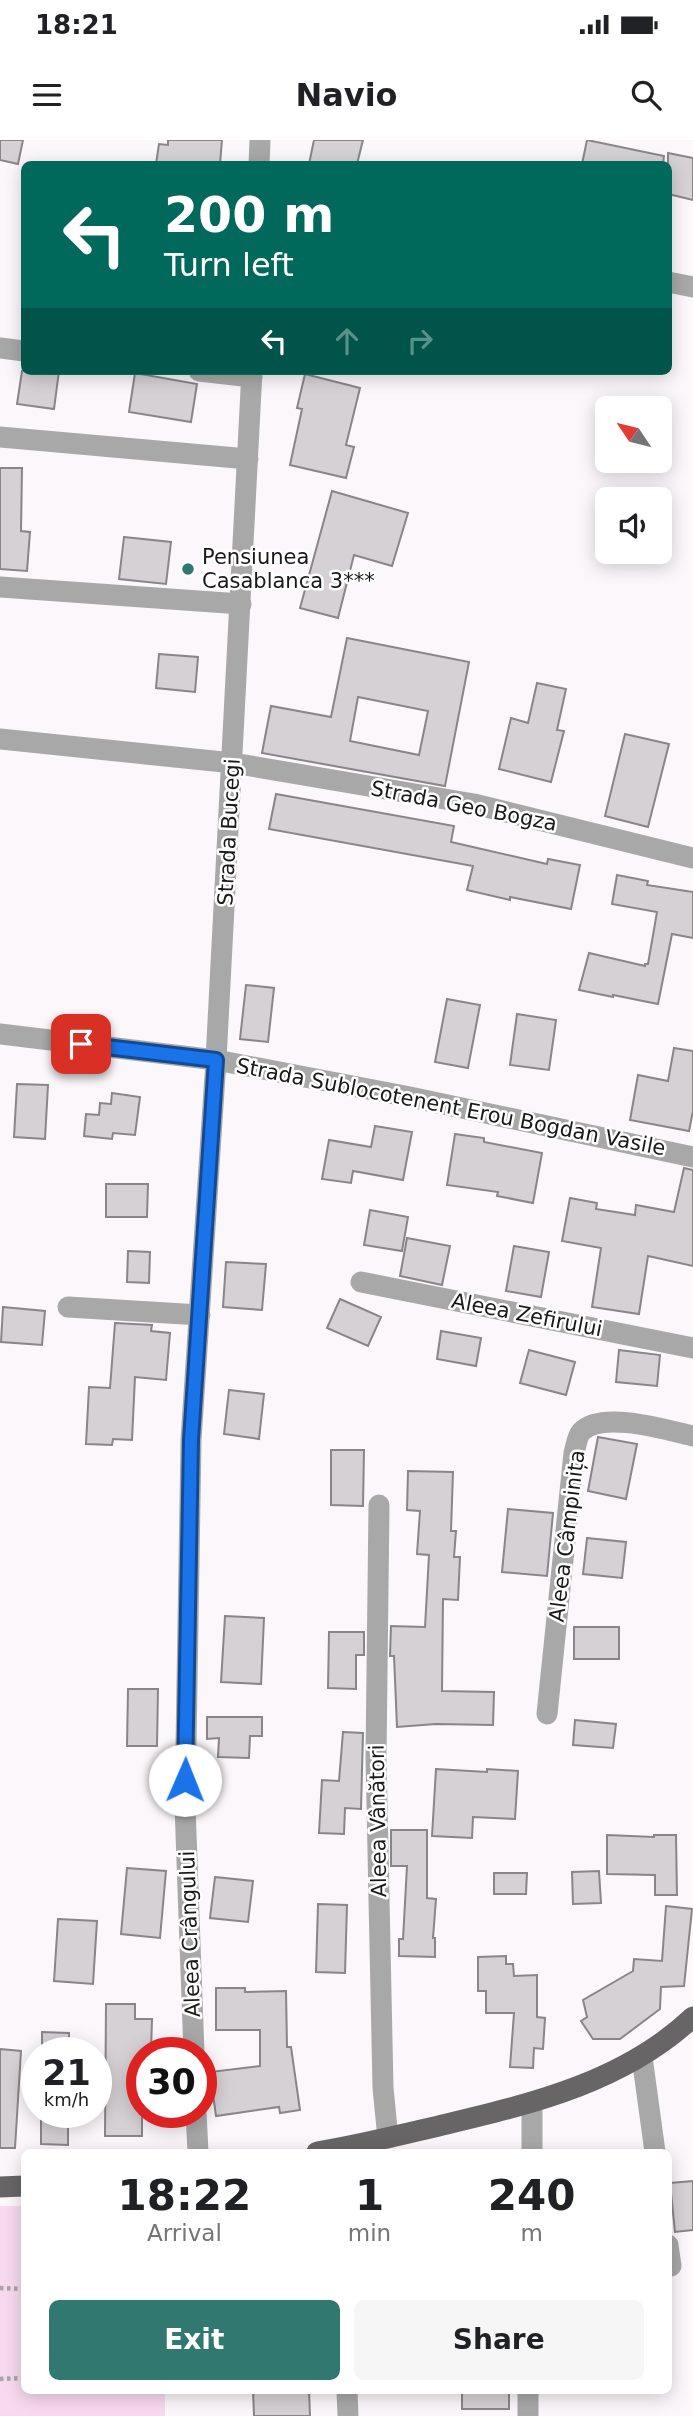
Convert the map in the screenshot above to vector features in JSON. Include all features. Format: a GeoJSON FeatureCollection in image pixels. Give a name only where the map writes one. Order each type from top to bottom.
{"type":"FeatureCollection","features":[{"type":"Feature","properties":{"kind":"main road"},"geometry":{"type":"LineString","coordinates":[[350,2149],[572,2090],[642,2057],[690,2026]]}},
{"type":"Feature","properties":{"kind":"main road"},"geometry":{"type":"LineString","coordinates":[[0,2187],[21,2186]]}},
{"type":"Feature","properties":{"kind":"street"},"geometry":{"type":"LineString","coordinates":[[259,161],[260,140]]}},
{"type":"Feature","properties":{"kind":"street"},"geometry":{"type":"LineString","coordinates":[[672,283],[693,287]]}},
{"type":"Feature","properties":{"kind":"street"},"geometry":{"type":"LineString","coordinates":[[0,348],[21,351]]}},
{"type":"Feature","properties":{"kind":"street","name":"Strada Bucegi"},"geometry":{"type":"LineString","coordinates":[[216,1060],[252,375]]}},
{"type":"Feature","properties":{"kind":"street"},"geometry":{"type":"LineString","coordinates":[[0,437],[248,459]]}},
{"type":"Feature","properties":{"kind":"street"},"geometry":{"type":"LineString","coordinates":[[0,587],[241,604]]}},
{"type":"Feature","properties":{"kind":"street","name":"Strada Geo Bogza"},"geometry":{"type":"LineString","coordinates":[[0,739],[233,763],[474,804],[693,858]]}},
{"type":"Feature","properties":{"kind":"street","name":"Strada Sublocotenent Erou Bogdan Vasile"},"geometry":{"type":"LineString","coordinates":[[0,1034],[216,1060],[410,1097],[693,1157]]}},
{"type":"Feature","properties":{"kind":"street","name":"Aleea Crângului"},"geometry":{"type":"LineString","coordinates":[[193,2037],[185,1806],[191,1440],[216,1060]]}},
{"type":"Feature","properties":{"kind":"street","name":"Aleea Zefirului"},"geometry":{"type":"LineString","coordinates":[[361,1282],[693,1348]]}},
{"type":"Feature","properties":{"kind":"street"},"geometry":{"type":"LineString","coordinates":[[68,1307],[200,1315]]}},
{"type":"Feature","properties":{"kind":"street","name":"Aleea Câmpinița"},"geometry":{"type":"LineString","coordinates":[[547,1714],[574,1453],[580,1434],[592,1424],[610,1420],[693,1436]]}},
{"type":"Feature","properties":{"kind":"street","name":"Aleea Vânători"},"geometry":{"type":"LineString","coordinates":[[379,1504],[376,1757],[383,2088],[388,2138]]}},
{"type":"Feature","properties":{"kind":"street"},"geometry":{"type":"LineString","coordinates":[[642,2057],[655,2149]]}},
{"type":"Feature","properties":{"kind":"street"},"geometry":{"type":"LineString","coordinates":[[532,2102],[532,2149]]}},
{"type":"Feature","properties":{"kind":"street"},"geometry":{"type":"LineString","coordinates":[[197,2128],[198,2149]]}},
{"type":"Feature","properties":{"kind":"street"},"geometry":{"type":"LineString","coordinates":[[347,2394],[348,2416]]}},
{"type":"Feature","properties":{"kind":"street"},"geometry":{"type":"LineString","coordinates":[[528,2394],[528,2416]]}},
{"type":"Feature","properties":{"kind":"path"},"geometry":{"type":"LineString","coordinates":[[0,2288],[21,2288]]}},
{"type":"Feature","properties":{"kind":"path"},"geometry":{"type":"LineString","coordinates":[[0,2379],[21,2378]]}},
{"type":"Feature","properties":{"kind":"shaded area"},"geometry":{"type":"Polygon","coordinates":[[[0,2206],[21,2206],[21,2394],[165,2394],[165,2416],[0,2416],[0,2206]]]}},
{"type":"Feature","properties":{"kind":"building"},"geometry":{"type":"Polygon","coordinates":[[[0,140],[23,140],[18,164],[0,160],[0,140]]]}},
{"type":"Feature","properties":{"kind":"building"},"geometry":{"type":"Polygon","coordinates":[[[168,140],[222,140],[220,161],[156,161],[159,144],[168,145],[168,140]]]}},
{"type":"Feature","properties":{"kind":"building"},"geometry":{"type":"Polygon","coordinates":[[[314,140],[363,140],[358,161],[310,161],[314,140]]]}},
{"type":"Feature","properties":{"kind":"building"},"geometry":{"type":"Polygon","coordinates":[[[587,140],[664,156],[663,161],[583,161],[587,140]]]}},
{"type":"Feature","properties":{"kind":"building"},"geometry":{"type":"Polygon","coordinates":[[[668,153],[693,158],[693,200],[672,195],[672,161],[668,161],[668,153]]]}},
{"type":"Feature","properties":{"kind":"building"},"geometry":{"type":"Polygon","coordinates":[[[21,375],[58,375],[54,409],[17,404],[21,375]]]}},
{"type":"Feature","properties":{"kind":"building"},"geometry":{"type":"Polygon","coordinates":[[[135,375],[197,384],[191,422],[129,412],[135,375]]]}},
{"type":"Feature","properties":{"kind":"building"},"geometry":{"type":"Polygon","coordinates":[[[305,375],[360,388],[346,445],[354,447],[346,478],[290,465],[302,409],[297,408],[305,375]]]}},
{"type":"Feature","properties":{"kind":"building"},"geometry":{"type":"Polygon","coordinates":[[[0,468],[22,468],[21,531],[30,532],[27,571],[0,569],[0,468]]]}},
{"type":"Feature","properties":{"kind":"building"},"geometry":{"type":"Polygon","coordinates":[[[332,491],[408,513],[392,566],[354,555],[338,618],[300,608],[332,491]]]}},
{"type":"Feature","properties":{"kind":"building"},"geometry":{"type":"Polygon","coordinates":[[[124,537],[171,542],[166,584],[119,579],[124,537]]]}},
{"type":"Feature","properties":{"kind":"building"},"geometry":{"type":"Polygon","coordinates":[[[347,638],[469,662],[445,786],[262,753],[271,706],[331,717],[347,638]],[[358,697],[350,741],[419,755],[428,711],[358,697]]]}},
{"type":"Feature","properties":{"kind":"building"},"geometry":{"type":"Polygon","coordinates":[[[159,654],[198,657],[195,692],[156,688],[159,654]]]}},
{"type":"Feature","properties":{"kind":"building"},"geometry":{"type":"Polygon","coordinates":[[[537,683],[566,689],[557,730],[564,731],[551,782],[499,769],[511,718],[528,723],[537,683]]]}},
{"type":"Feature","properties":{"kind":"building"},"geometry":{"type":"Polygon","coordinates":[[[625,734],[669,744],[648,827],[605,816],[625,734]]]}},
{"type":"Feature","properties":{"kind":"building"},"geometry":{"type":"Polygon","coordinates":[[[276,794],[454,826],[451,842],[547,864],[548,859],[580,865],[571,909],[510,897],[510,900],[467,890],[473,866],[269,829],[276,794]]]}},
{"type":"Feature","properties":{"kind":"building"},"geometry":{"type":"Polygon","coordinates":[[[617,875],[648,881],[647,885],[693,892],[693,938],[672,934],[658,1004],[579,990],[589,953],[645,966],[648,964],[657,912],[612,904],[617,875]]]}},
{"type":"Feature","properties":{"kind":"building"},"geometry":{"type":"Polygon","coordinates":[[[246,985],[274,988],[268,1042],[240,1039],[246,985]]]}},
{"type":"Feature","properties":{"kind":"building"},"geometry":{"type":"Polygon","coordinates":[[[447,999],[480,1005],[468,1068],[435,1062],[447,999]]]}},
{"type":"Feature","properties":{"kind":"building"},"geometry":{"type":"Polygon","coordinates":[[[517,1014],[556,1020],[549,1070],[510,1065],[517,1014]]]}},
{"type":"Feature","properties":{"kind":"building"},"geometry":{"type":"Polygon","coordinates":[[[674,1048],[693,1051],[693,1111],[689,1131],[630,1120],[638,1075],[668,1081],[674,1048]]]}},
{"type":"Feature","properties":{"kind":"building"},"geometry":{"type":"Polygon","coordinates":[[[17,1084],[48,1085],[45,1139],[14,1137],[17,1084]]]}},
{"type":"Feature","properties":{"kind":"building"},"geometry":{"type":"Polygon","coordinates":[[[112,1093],[140,1097],[135,1135],[113,1133],[112,1139],[84,1136],[86,1114],[99,1115],[100,1103],[111,1104],[112,1093]]]}},
{"type":"Feature","properties":{"kind":"building"},"geometry":{"type":"Polygon","coordinates":[[[375,1126],[412,1132],[403,1180],[353,1171],[351,1183],[322,1179],[329,1140],[371,1147],[375,1126]]]}},
{"type":"Feature","properties":{"kind":"building"},"geometry":{"type":"Polygon","coordinates":[[[455,1134],[484,1138],[484,1142],[542,1153],[533,1203],[497,1196],[498,1192],[447,1185],[455,1134]]]}},
{"type":"Feature","properties":{"kind":"building"},"geometry":{"type":"Polygon","coordinates":[[[684,1168],[693,1170],[693,1266],[648,1256],[639,1314],[592,1307],[601,1248],[562,1241],[570,1198],[597,1203],[596,1209],[635,1215],[636,1205],[674,1212],[684,1168]]]}},
{"type":"Feature","properties":{"kind":"building"},"geometry":{"type":"Polygon","coordinates":[[[106,1184],[148,1184],[147,1217],[106,1217],[106,1184]]]}},
{"type":"Feature","properties":{"kind":"building"},"geometry":{"type":"Polygon","coordinates":[[[370,1210],[408,1217],[402,1251],[364,1245],[370,1210]]]}},
{"type":"Feature","properties":{"kind":"building"},"geometry":{"type":"Polygon","coordinates":[[[407,1238],[450,1246],[442,1285],[400,1276],[407,1238]]]}},
{"type":"Feature","properties":{"kind":"building"},"geometry":{"type":"Polygon","coordinates":[[[514,1246],[549,1252],[541,1297],[506,1291],[514,1246]]]}},
{"type":"Feature","properties":{"kind":"building"},"geometry":{"type":"Polygon","coordinates":[[[128,1251],[150,1252],[149,1283],[127,1282],[128,1251]]]}},
{"type":"Feature","properties":{"kind":"building"},"geometry":{"type":"Polygon","coordinates":[[[226,1262],[266,1264],[262,1310],[223,1307],[226,1262]]]}},
{"type":"Feature","properties":{"kind":"building"},"geometry":{"type":"Polygon","coordinates":[[[340,1299],[381,1317],[368,1346],[327,1328],[340,1299]]]}},
{"type":"Feature","properties":{"kind":"building"},"geometry":{"type":"Polygon","coordinates":[[[3,1307],[45,1311],[42,1345],[1,1342],[3,1307]]]}},
{"type":"Feature","properties":{"kind":"building"},"geometry":{"type":"Polygon","coordinates":[[[115,1323],[152,1325],[151,1331],[170,1333],[166,1380],[135,1377],[132,1440],[113,1439],[112,1445],[86,1444],[89,1387],[110,1388],[115,1323]]]}},
{"type":"Feature","properties":{"kind":"building"},"geometry":{"type":"Polygon","coordinates":[[[441,1331],[481,1338],[476,1366],[437,1359],[441,1331]]]}},
{"type":"Feature","properties":{"kind":"building"},"geometry":{"type":"Polygon","coordinates":[[[529,1350],[575,1362],[566,1395],[520,1383],[529,1350]]]}},
{"type":"Feature","properties":{"kind":"building"},"geometry":{"type":"Polygon","coordinates":[[[619,1350],[660,1355],[657,1386],[616,1382],[619,1350]]]}},
{"type":"Feature","properties":{"kind":"building"},"geometry":{"type":"Polygon","coordinates":[[[229,1390],[264,1394],[259,1439],[224,1434],[229,1390]]]}},
{"type":"Feature","properties":{"kind":"building"},"geometry":{"type":"Polygon","coordinates":[[[598,1437],[637,1444],[626,1499],[588,1491],[598,1437]]]}},
{"type":"Feature","properties":{"kind":"building"},"geometry":{"type":"Polygon","coordinates":[[[331,1450],[364,1450],[363,1506],[331,1505],[331,1450]]]}},
{"type":"Feature","properties":{"kind":"building"},"geometry":{"type":"Polygon","coordinates":[[[408,1471],[453,1472],[451,1531],[456,1531],[454,1557],[460,1557],[458,1600],[443,1599],[442,1691],[494,1692],[493,1725],[436,1724],[397,1727],[394,1656],[390,1656],[391,1626],[425,1627],[429,1555],[417,1554],[420,1511],[407,1510],[408,1471]]]}},
{"type":"Feature","properties":{"kind":"building"},"geometry":{"type":"Polygon","coordinates":[[[508,1509],[553,1513],[547,1576],[502,1572],[508,1509]]]}},
{"type":"Feature","properties":{"kind":"building"},"geometry":{"type":"Polygon","coordinates":[[[587,1538],[626,1542],[622,1578],[583,1574],[587,1538]]]}},
{"type":"Feature","properties":{"kind":"building"},"geometry":{"type":"Polygon","coordinates":[[[225,1616],[264,1618],[261,1684],[221,1682],[225,1616]]]}},
{"type":"Feature","properties":{"kind":"building"},"geometry":{"type":"Polygon","coordinates":[[[574,1627],[619,1627],[619,1659],[574,1659],[574,1627]]]}},
{"type":"Feature","properties":{"kind":"building"},"geometry":{"type":"Polygon","coordinates":[[[329,1632],[364,1632],[364,1655],[356,1655],[356,1689],[328,1688],[329,1632]]]}},
{"type":"Feature","properties":{"kind":"building"},"geometry":{"type":"Polygon","coordinates":[[[128,1689],[158,1689],[157,1746],[127,1746],[128,1689]]]}},
{"type":"Feature","properties":{"kind":"building"},"geometry":{"type":"Polygon","coordinates":[[[207,1717],[262,1717],[262,1736],[250,1736],[249,1758],[218,1757],[219,1738],[207,1739],[207,1717]]]}},
{"type":"Feature","properties":{"kind":"building"},"geometry":{"type":"Polygon","coordinates":[[[575,1720],[616,1724],[613,1748],[573,1745],[575,1720]]]}},
{"type":"Feature","properties":{"kind":"building"},"geometry":{"type":"Polygon","coordinates":[[[343,1732],[363,1733],[361,1809],[345,1808],[344,1834],[319,1833],[322,1780],[339,1781],[343,1732]]]}},
{"type":"Feature","properties":{"kind":"building"},"geometry":{"type":"Polygon","coordinates":[[[436,1769],[518,1771],[515,1819],[473,1817],[472,1838],[432,1836],[436,1769]]]}},
{"type":"Feature","properties":{"kind":"building"},"geometry":{"type":"Polygon","coordinates":[[[391,1830],[427,1830],[427,1898],[436,1899],[433,1938],[435,1957],[399,1956],[399,1939],[403,1939],[407,1866],[391,1866],[391,1830]]]}},
{"type":"Feature","properties":{"kind":"building"},"geometry":{"type":"Polygon","coordinates":[[[607,1835],[676,1835],[677,1895],[655,1895],[655,1875],[607,1874],[607,1835]]]}},
{"type":"Feature","properties":{"kind":"building"},"geometry":{"type":"Polygon","coordinates":[[[127,1868],[166,1871],[160,1938],[121,1934],[127,1868]]]}},
{"type":"Feature","properties":{"kind":"building"},"geometry":{"type":"Polygon","coordinates":[[[599,1871],[601,1903],[573,1904],[572,1872],[599,1871]]]}},
{"type":"Feature","properties":{"kind":"building"},"geometry":{"type":"Polygon","coordinates":[[[494,1873],[527,1873],[526,1894],[494,1894],[494,1873]]]}},
{"type":"Feature","properties":{"kind":"building"},"geometry":{"type":"Polygon","coordinates":[[[215,1877],[253,1881],[248,1922],[210,1918],[215,1877]]]}},
{"type":"Feature","properties":{"kind":"building"},"geometry":{"type":"Polygon","coordinates":[[[318,1904],[347,1905],[345,1973],[316,1972],[318,1904]]]}},
{"type":"Feature","properties":{"kind":"building"},"geometry":{"type":"Polygon","coordinates":[[[666,1906],[692,1909],[684,1986],[661,1987],[660,2009],[620,2039],[593,2039],[581,2021],[587,2017],[583,2000],[633,1971],[634,1959],[662,1961],[666,1906]]]}},
{"type":"Feature","properties":{"kind":"building"},"geometry":{"type":"Polygon","coordinates":[[[58,1919],[97,1921],[93,1984],[54,1981],[58,1919]]]}},
{"type":"Feature","properties":{"kind":"building"},"geometry":{"type":"Polygon","coordinates":[[[506,1956],[506,1964],[513,1964],[514,1976],[537,1975],[537,2017],[545,2018],[543,2049],[534,2048],[533,2068],[510,2067],[514,2013],[486,2013],[486,1991],[478,1991],[478,1957],[506,1956]]]}},
{"type":"Feature","properties":{"kind":"building"},"geometry":{"type":"Polygon","coordinates":[[[216,1988],[245,1988],[245,1992],[286,1991],[287,2047],[291,2047],[300,2110],[280,2113],[279,2107],[217,2116],[217,2071],[260,2066],[260,2030],[216,2030],[216,1988]]]}},
{"type":"Feature","properties":{"kind":"building"},"geometry":{"type":"Polygon","coordinates":[[[106,2004],[135,2004],[135,2019],[152,2019],[151,2037],[126,2037],[126,2128],[142,2128],[142,2136],[105,2136],[105,2128],[112,2128],[112,2037],[106,2037],[106,2004]]]}},
{"type":"Feature","properties":{"kind":"building"},"geometry":{"type":"Polygon","coordinates":[[[42,2032],[69,2033],[69,2037],[42,2037],[42,2032]]]}},
{"type":"Feature","properties":{"kind":"building"},"geometry":{"type":"Polygon","coordinates":[[[0,2049],[21,2051],[15,2148],[0,2148],[0,2049]]]}},
{"type":"Feature","properties":{"kind":"building"},"geometry":{"type":"Polygon","coordinates":[[[41,2128],[68,2128],[68,2145],[41,2144],[41,2128]]]}},
{"type":"Feature","properties":{"kind":"building"},"geometry":{"type":"Polygon","coordinates":[[[693,2181],[693,2230],[675,2232],[672,2183],[693,2181]]]}},
{"type":"Feature","properties":{"kind":"building"},"geometry":{"type":"Polygon","coordinates":[[[253,2394],[309,2394],[310,2416],[254,2416],[253,2394]]]}},
{"type":"Feature","properties":{"kind":"building"},"geometry":{"type":"Polygon","coordinates":[[[462,2394],[509,2394],[509,2409],[462,2409],[462,2394]]]}},
{"type":"Feature","properties":{"kind":"place","name":"Pensiunea Casablanca 3***"},"geometry":{"type":"Point","coordinates":[188,569]}},
{"type":"Feature","properties":{"kind":"route"},"geometry":{"type":"LineString","coordinates":[[81,1044],[216,1060],[191,1440],[185,1780]]}}]}
